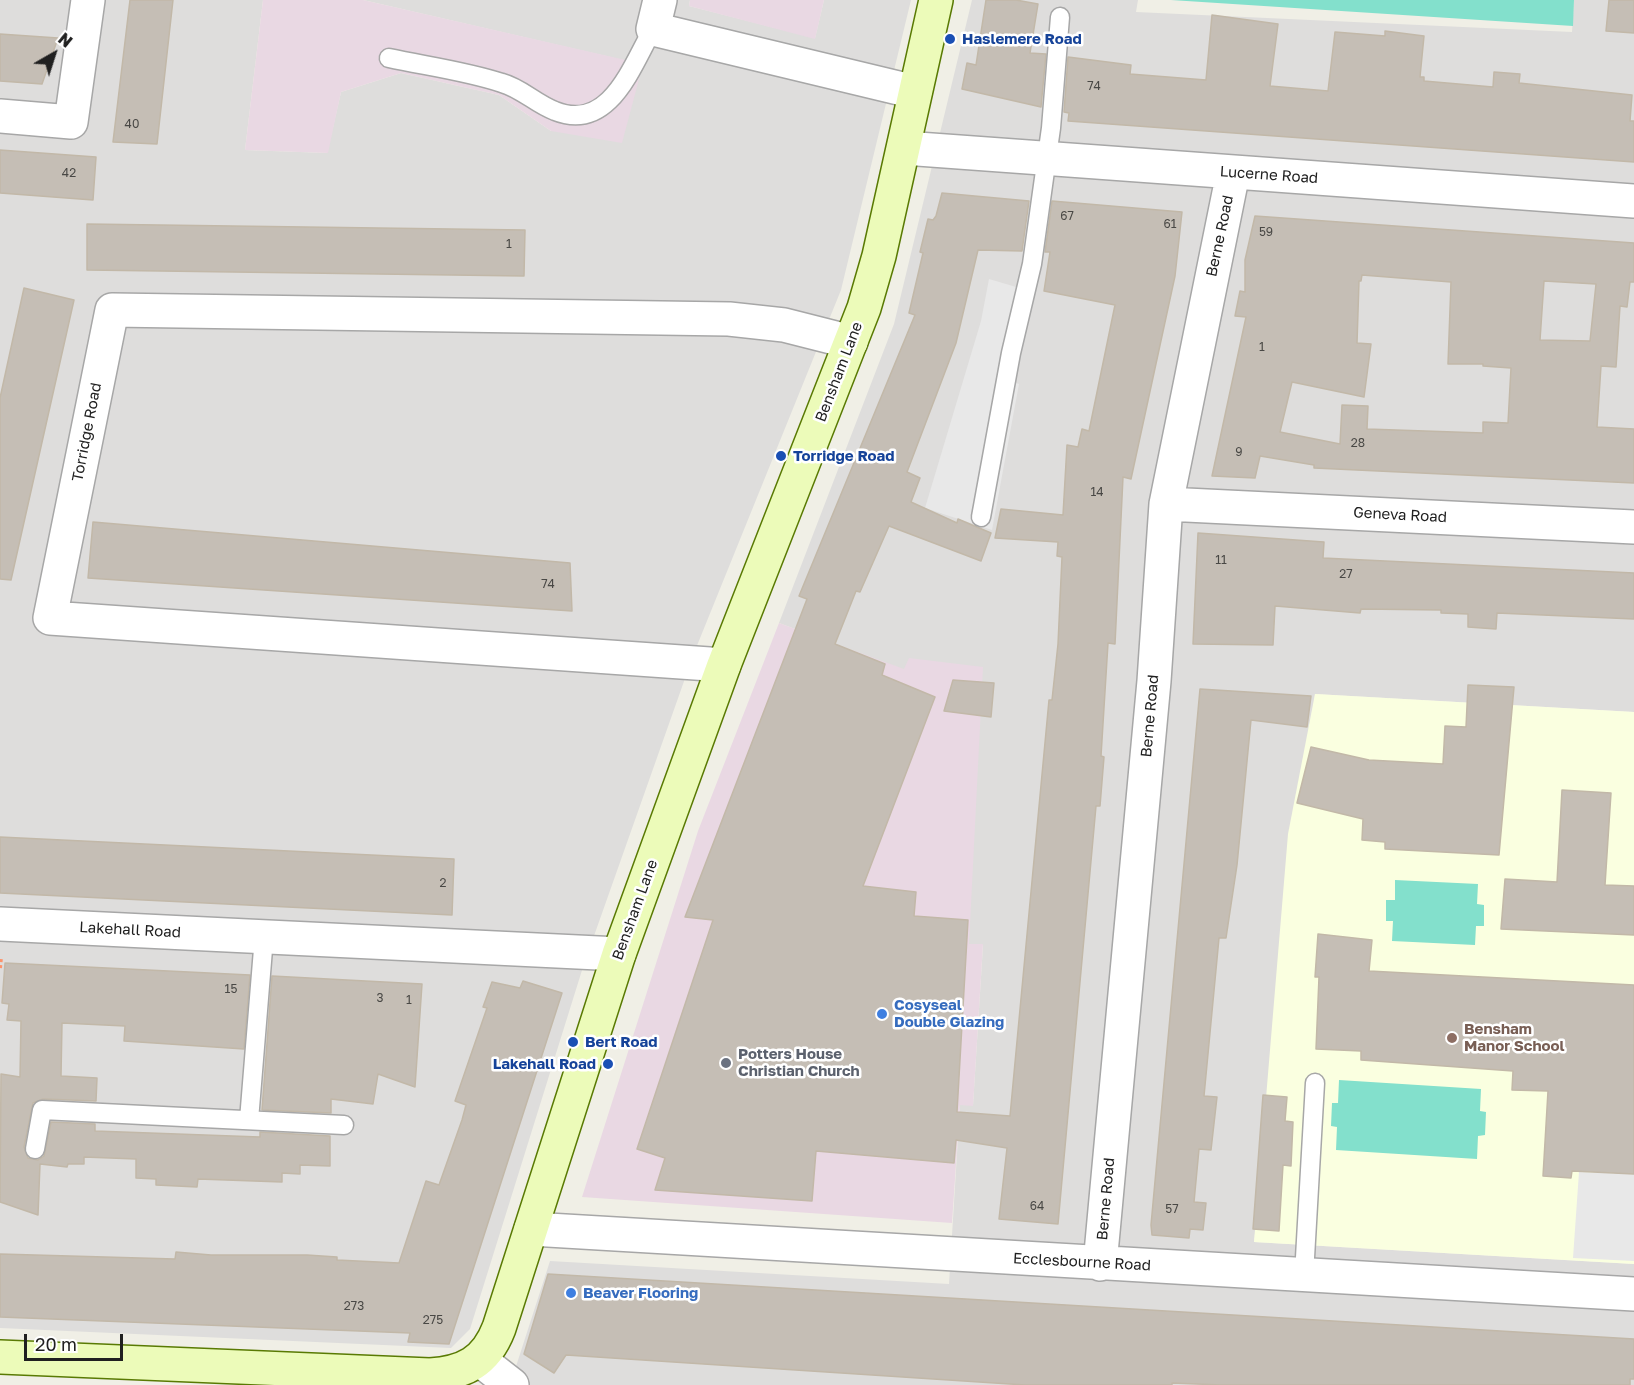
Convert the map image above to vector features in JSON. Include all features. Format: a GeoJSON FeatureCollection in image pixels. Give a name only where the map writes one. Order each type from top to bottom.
{"type":"FeatureCollection","features":[{"type":"Feature","properties":{"kind":"street"},"geometry":{"type":"LineString","coordinates":[[0,116],[71,122],[88,0]]}},
{"type":"Feature","properties":{"kind":"street","name":"Bensham Lane"},"geometry":{"type":"LineString","coordinates":[[480,1360],[495,1338],[619,954],[724,665],[851,342],[879,256],[936,0]]}},
{"type":"Feature","properties":{"kind":"street"},"geometry":{"type":"LineString","coordinates":[[656,15],[915,92]]}},
{"type":"Feature","properties":{"kind":"street","name":"Lucerne Road"},"geometry":{"type":"LineString","coordinates":[[904,148],[1634,201]]}},
{"type":"Feature","properties":{"kind":"street","name":"Berne Road"},"geometry":{"type":"LineString","coordinates":[[1100,1263],[1154,681],[1166,504],[1233,173]]}},
{"type":"Feature","properties":{"kind":"street","name":"Torridge Road"},"geometry":{"type":"LineString","coordinates":[[724,665],[50,618],[112,310],[729,319],[784,325],[851,342]]}},
{"type":"Feature","properties":{"kind":"street","name":"Geneva Road"},"geometry":{"type":"LineString","coordinates":[[1166,504],[1634,527]]}},
{"type":"Feature","properties":{"kind":"street","name":"Lakehall Road"},"geometry":{"type":"LineString","coordinates":[[0,924],[619,954]]}},
{"type":"Feature","properties":{"kind":"street","name":"Ecclesbourne Road"},"geometry":{"type":"LineString","coordinates":[[531,1229],[1634,1294]]}},
{"type":"Feature","properties":{"kind":"street"},"geometry":{"type":"LineString","coordinates":[[0,1358],[430,1375],[459,1371],[480,1360],[512,1385]]}},
{"type":"Feature","properties":{"kind":"lane"},"geometry":{"type":"LineString","coordinates":[[389,58],[504,83],[556,112],[581,115],[602,107],[619,91],[656,15]]}},
{"type":"Feature","properties":{"kind":"lane"},"geometry":{"type":"LineString","coordinates":[[981,517],[1011,353],[1032,264],[1051,128],[1060,18]]}},
{"type":"Feature","properties":{"kind":"lane"},"geometry":{"type":"LineString","coordinates":[[249,1120],[264,937]]}},
{"type":"Feature","properties":{"kind":"lane"},"geometry":{"type":"LineString","coordinates":[[1304,1275],[1315,1083]]}},
{"type":"Feature","properties":{"kind":"lane"},"geometry":{"type":"LineString","coordinates":[[35,1149],[42,1110],[344,1125]]}},
{"type":"Feature","properties":{"kind":"shaded area"},"geometry":{"type":"Polygon","coordinates":[[[0,0],[263,0],[245,150],[327,153],[341,92],[401,73],[499,95],[551,131],[636,63],[363,0],[690,0],[689,6],[815,38],[824,0],[911,0],[841,290],[694,653],[583,967],[470,1329],[451,1348],[0,1328],[0,0]]]}},
{"type":"Feature","properties":{"kind":"shaded area"},"geometry":{"type":"Polygon","coordinates":[[[263,0],[363,0],[643,64],[622,143],[551,131],[499,95],[401,73],[341,92],[328,153],[245,150],[263,0]]]}},
{"type":"Feature","properties":{"kind":"shaded area"},"geometry":{"type":"Polygon","coordinates":[[[690,0],[824,0],[815,39],[689,6],[690,0]]]}},
{"type":"Feature","properties":{"kind":"shaded area"},"geometry":{"type":"Polygon","coordinates":[[[972,0],[1138,0],[1136,12],[1572,32],[1574,0],[1634,0],[1634,712],[1315,694],[1254,1242],[1634,1264],[1634,1385],[510,1385],[550,1261],[949,1284],[960,1105],[973,1105],[983,945],[969,944],[904,670],[779,623],[894,324],[972,0]]]}},
{"type":"Feature","properties":{"kind":"shaded area"},"geometry":{"type":"Polygon","coordinates":[[[1171,0],[1574,0],[1573,26],[1171,0]]]}},
{"type":"Feature","properties":{"kind":"shaded area"},"geometry":{"type":"Polygon","coordinates":[[[989,279],[1033,292],[1013,382],[1019,384],[992,530],[925,508],[981,321],[989,279]]]}},
{"type":"Feature","properties":{"kind":"shaded area"},"geometry":{"type":"Polygon","coordinates":[[[779,623],[904,669],[909,658],[983,667],[969,944],[983,944],[973,1106],[960,1105],[952,1223],[582,1197],[698,831],[779,623]]]}},
{"type":"Feature","properties":{"kind":"shaded area","name":"Bensham Manor School"},"geometry":{"type":"Polygon","coordinates":[[[1315,694],[1634,712],[1634,1264],[1254,1242],[1288,834],[1315,694]]]}},
{"type":"Feature","properties":{"kind":"shaded area"},"geometry":{"type":"Polygon","coordinates":[[[1395,880],[1478,884],[1477,904],[1484,905],[1484,926],[1476,926],[1475,945],[1392,941],[1393,921],[1386,921],[1386,900],[1395,900],[1395,880]]]}},
{"type":"Feature","properties":{"kind":"shaded area"},"geometry":{"type":"Polygon","coordinates":[[[1339,1080],[1481,1089],[1480,1111],[1486,1112],[1485,1135],[1478,1136],[1477,1159],[1336,1150],[1337,1127],[1331,1126],[1332,1103],[1338,1103],[1339,1080]]]}},
{"type":"Feature","properties":{"kind":"shaded area"},"geometry":{"type":"Polygon","coordinates":[[[1579,1172],[1634,1174],[1634,1261],[1573,1258],[1579,1172]]]}},
{"type":"Feature","properties":{"kind":"building"},"geometry":{"type":"Polygon","coordinates":[[[130,0],[173,0],[157,144],[113,142],[130,0]]]}},
{"type":"Feature","properties":{"kind":"building"},"geometry":{"type":"Polygon","coordinates":[[[986,0],[1016,0],[1038,4],[1030,53],[1046,54],[1041,107],[962,89],[967,63],[976,65],[986,0]]]}},
{"type":"Feature","properties":{"kind":"building"},"geometry":{"type":"Polygon","coordinates":[[[1609,0],[1634,0],[1634,33],[1606,31],[1609,0]]]}},
{"type":"Feature","properties":{"kind":"building"},"geometry":{"type":"Polygon","coordinates":[[[1212,15],[1278,24],[1270,86],[1328,91],[1335,32],[1385,36],[1385,31],[1424,36],[1420,77],[1424,77],[1424,81],[1493,87],[1494,72],[1520,74],[1519,83],[1632,95],[1630,121],[1634,121],[1634,162],[1068,121],[1069,113],[1064,112],[1068,57],[1131,65],[1130,74],[1206,80],[1212,15]]]}},
{"type":"Feature","properties":{"kind":"building"},"geometry":{"type":"Polygon","coordinates":[[[0,34],[58,38],[42,84],[0,81],[0,34]]]}},
{"type":"Feature","properties":{"kind":"building"},"geometry":{"type":"Polygon","coordinates":[[[0,150],[96,157],[93,200],[0,193],[0,150]]]}},
{"type":"Feature","properties":{"kind":"building"},"geometry":{"type":"Polygon","coordinates":[[[942,193],[1029,201],[1022,251],[978,250],[956,343],[907,472],[920,478],[911,502],[957,523],[958,519],[991,533],[981,561],[889,526],[860,592],[856,591],[835,644],[885,664],[882,675],[935,697],[863,886],[916,892],[914,916],[968,920],[957,1112],[1010,1116],[1049,700],[1052,700],[1058,644],[1062,557],[1057,556],[1058,542],[995,538],[1001,509],[1063,515],[1067,445],[1078,447],[1082,429],[1089,431],[1115,305],[1044,291],[1050,252],[1045,252],[1052,201],[1182,212],[1175,276],[1131,479],[1123,477],[1115,644],[1108,643],[1100,806],[1096,806],[1058,1224],[999,1219],[1007,1148],[956,1140],[954,1163],[816,1151],[812,1201],[655,1190],[665,1158],[637,1149],[713,920],[685,917],[807,599],[799,596],[915,315],[909,313],[923,253],[920,252],[928,219],[933,220],[936,216],[942,193]]]}},
{"type":"Feature","properties":{"kind":"building"},"geometry":{"type":"Polygon","coordinates":[[[1255,216],[1634,243],[1634,282],[1630,282],[1627,307],[1620,306],[1616,367],[1601,366],[1597,427],[1634,429],[1634,483],[1314,468],[1314,465],[1260,456],[1255,478],[1212,476],[1246,317],[1235,316],[1240,291],[1245,292],[1245,260],[1255,216]],[[1362,275],[1359,281],[1357,343],[1371,344],[1364,397],[1292,382],[1280,432],[1340,444],[1342,405],[1368,406],[1367,429],[1483,433],[1483,422],[1508,423],[1511,368],[1483,366],[1483,364],[1448,364],[1451,282],[1362,275]],[[1544,281],[1540,340],[1590,341],[1596,284],[1544,281]]]}},
{"type":"Feature","properties":{"kind":"building"},"geometry":{"type":"Polygon","coordinates":[[[87,224],[525,230],[524,276],[87,270],[87,224]]]}},
{"type":"Feature","properties":{"kind":"building"},"geometry":{"type":"Polygon","coordinates":[[[24,288],[74,300],[11,580],[0,579],[0,398],[24,288]]]}},
{"type":"Feature","properties":{"kind":"building"},"geometry":{"type":"Polygon","coordinates":[[[93,522],[570,563],[572,611],[88,578],[93,522]]]}},
{"type":"Feature","properties":{"kind":"building"},"geometry":{"type":"Polygon","coordinates":[[[1198,533],[1324,542],[1323,558],[1634,573],[1634,619],[1497,613],[1496,629],[1468,627],[1468,614],[1441,613],[1441,610],[1361,609],[1360,613],[1275,606],[1273,645],[1193,644],[1198,533]]]}},
{"type":"Feature","properties":{"kind":"building"},"geometry":{"type":"Polygon","coordinates":[[[953,680],[994,683],[991,717],[944,711],[953,680]]]}},
{"type":"Feature","properties":{"kind":"building"},"geometry":{"type":"Polygon","coordinates":[[[1468,685],[1514,687],[1499,855],[1385,849],[1385,842],[1362,840],[1363,819],[1297,803],[1311,747],[1369,760],[1443,764],[1445,726],[1466,727],[1468,685]]]}},
{"type":"Feature","properties":{"kind":"building"},"geometry":{"type":"Polygon","coordinates":[[[1200,689],[1311,696],[1307,727],[1251,720],[1237,865],[1226,938],[1219,938],[1204,1096],[1217,1097],[1211,1150],[1199,1149],[1194,1202],[1206,1203],[1203,1230],[1190,1229],[1189,1238],[1152,1235],[1151,1225],[1200,689]]]}},
{"type":"Feature","properties":{"kind":"building"},"geometry":{"type":"Polygon","coordinates":[[[1562,790],[1611,793],[1605,885],[1634,886],[1634,935],[1501,929],[1505,879],[1557,882],[1562,790]]]}},
{"type":"Feature","properties":{"kind":"building"},"geometry":{"type":"Polygon","coordinates":[[[0,837],[454,859],[452,915],[0,893],[0,837]]]}},
{"type":"Feature","properties":{"kind":"building"},"geometry":{"type":"Polygon","coordinates":[[[1318,934],[1372,940],[1369,971],[1634,985],[1634,1174],[1572,1171],[1571,1178],[1543,1176],[1548,1091],[1512,1090],[1513,1071],[1361,1060],[1361,1051],[1316,1049],[1319,977],[1315,977],[1318,934]]]}},
{"type":"Feature","properties":{"kind":"building"},"geometry":{"type":"Polygon","coordinates":[[[5,963],[250,975],[244,1049],[124,1041],[125,1026],[62,1023],[61,1076],[97,1078],[96,1101],[43,1099],[33,1103],[24,1147],[28,1158],[38,1160],[44,1156],[51,1122],[95,1124],[95,1131],[260,1137],[260,1132],[330,1136],[330,1166],[300,1165],[300,1174],[282,1173],[282,1182],[198,1179],[197,1187],[156,1185],[156,1179],[136,1178],[136,1159],[84,1157],[84,1164],[68,1164],[67,1167],[40,1164],[38,1215],[0,1202],[1,1074],[20,1077],[21,1021],[7,1020],[9,1004],[2,1003],[5,963]]]}},
{"type":"Feature","properties":{"kind":"building"},"geometry":{"type":"Polygon","coordinates":[[[272,976],[422,984],[415,1087],[378,1074],[373,1104],[331,1099],[331,1113],[262,1110],[272,976]]]}},
{"type":"Feature","properties":{"kind":"building"},"geometry":{"type":"Polygon","coordinates":[[[523,981],[562,993],[449,1344],[408,1342],[410,1333],[0,1317],[0,1254],[175,1259],[176,1252],[211,1255],[307,1255],[337,1257],[337,1260],[399,1263],[426,1181],[439,1185],[462,1120],[466,1105],[455,1101],[487,1008],[483,1007],[492,982],[520,988],[523,981]]]}},
{"type":"Feature","properties":{"kind":"building"},"geometry":{"type":"Polygon","coordinates":[[[1263,1095],[1287,1097],[1285,1121],[1293,1122],[1291,1166],[1283,1165],[1279,1231],[1253,1229],[1263,1095]]]}},
{"type":"Feature","properties":{"kind":"building"},"geometry":{"type":"Polygon","coordinates":[[[548,1274],[1634,1339],[1634,1379],[1630,1379],[1630,1385],[1172,1383],[1172,1385],[1025,1385],[566,1355],[554,1373],[524,1354],[548,1274]]]}},
{"type":"Feature","properties":{"kind":"place","name":"Haslemere Road"},"geometry":{"type":"Point","coordinates":[950,39]}},
{"type":"Feature","properties":{"kind":"place","name":"Torridge Road"},"geometry":{"type":"Point","coordinates":[781,456]}},
{"type":"Feature","properties":{"kind":"place","name":"Cosyseal Double Glazing"},"geometry":{"type":"Point","coordinates":[882,1014]}},
{"type":"Feature","properties":{"kind":"place","name":"Bensham Manor School"},"geometry":{"type":"Point","coordinates":[1452,1038]}},
{"type":"Feature","properties":{"kind":"place","name":"Bert Road"},"geometry":{"type":"Point","coordinates":[573,1042]}},
{"type":"Feature","properties":{"kind":"place","name":"Potters House Christian Church"},"geometry":{"type":"Point","coordinates":[726,1063]}},
{"type":"Feature","properties":{"kind":"place","name":"Lakehall Road"},"geometry":{"type":"Point","coordinates":[608,1064]}},
{"type":"Feature","properties":{"kind":"place","name":"Beaver Flooring"},"geometry":{"type":"Point","coordinates":[571,1293]}}]}
